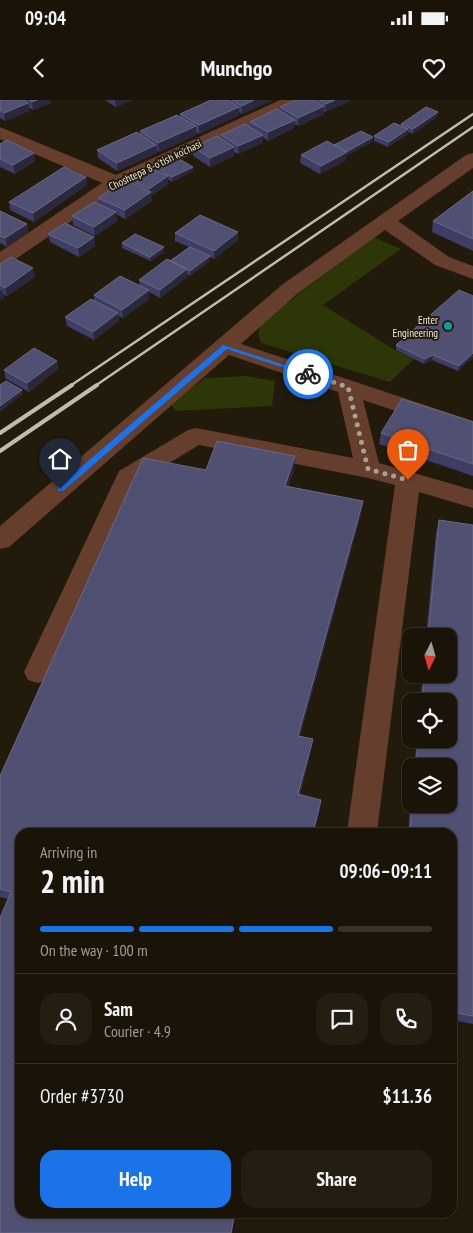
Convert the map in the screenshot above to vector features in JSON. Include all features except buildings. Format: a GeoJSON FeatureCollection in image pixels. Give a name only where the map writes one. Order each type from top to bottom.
{"type":"FeatureCollection","features":[{"type":"Feature","properties":{"kind":"street","name":"Choshtepa 8-o'tish ko'chasi"},"geometry":{"type":"LineString","coordinates":[[0,261],[116,182],[294,100]]}},
{"type":"Feature","properties":{"kind":"street"},"geometry":{"type":"LineString","coordinates":[[0,132],[116,182]]}},
{"type":"Feature","properties":{"kind":"street"},"geometry":{"type":"LineString","coordinates":[[0,540],[290,289],[473,159]]}},
{"type":"Feature","properties":{"kind":"street"},"geometry":{"type":"LineString","coordinates":[[385,222],[442,261],[473,273]]}},
{"type":"Feature","properties":{"kind":"street"},"geometry":{"type":"LineString","coordinates":[[226,346],[473,428]]}},
{"type":"Feature","properties":{"kind":"street"},"geometry":{"type":"LineString","coordinates":[[348,387],[368,469]]}},
{"type":"Feature","properties":{"kind":"street"},"geometry":{"type":"LineString","coordinates":[[38,672],[128,477],[196,436],[368,469],[473,499]]}},
{"type":"Feature","properties":{"kind":"street"},"geometry":{"type":"LineString","coordinates":[[363,828],[408,480]]}},
{"type":"Feature","properties":{"kind":"green space"},"geometry":{"type":"Polygon","coordinates":[[[373,237],[401,249],[323,305],[395,350],[414,359],[390,382],[261,343],[258,334],[261,323],[373,237]]]}},
{"type":"Feature","properties":{"kind":"green space"},"geometry":{"type":"Polygon","coordinates":[[[246,376],[275,381],[272,406],[176,411],[170,403],[205,378],[246,376]]]}},
{"type":"Feature","properties":{"kind":"railway"},"geometry":{"type":"LineString","coordinates":[[70,386],[473,114]]}},
{"type":"Feature","properties":{"kind":"railway"},"geometry":{"type":"LineString","coordinates":[[95,386],[473,127]]}},
{"type":"Feature","properties":{"kind":"railway"},"geometry":{"type":"LineString","coordinates":[[0,433],[72,385]]}},
{"type":"Feature","properties":{"kind":"railway"},"geometry":{"type":"LineString","coordinates":[[0,451],[97,385]]}},
{"type":"Feature","properties":{"kind":"way so far"},"geometry":{"type":"LineString","coordinates":[[308,374],[348,387],[368,469],[408,480]]}},
{"type":"Feature","properties":{"kind":"place","name":"Enter Engineering"},"geometry":{"type":"Point","coordinates":[448,326]}},
{"type":"Feature","properties":{"kind":"route"},"geometry":{"type":"LineString","coordinates":[[60,489],[226,346],[308,374]]}}]}
